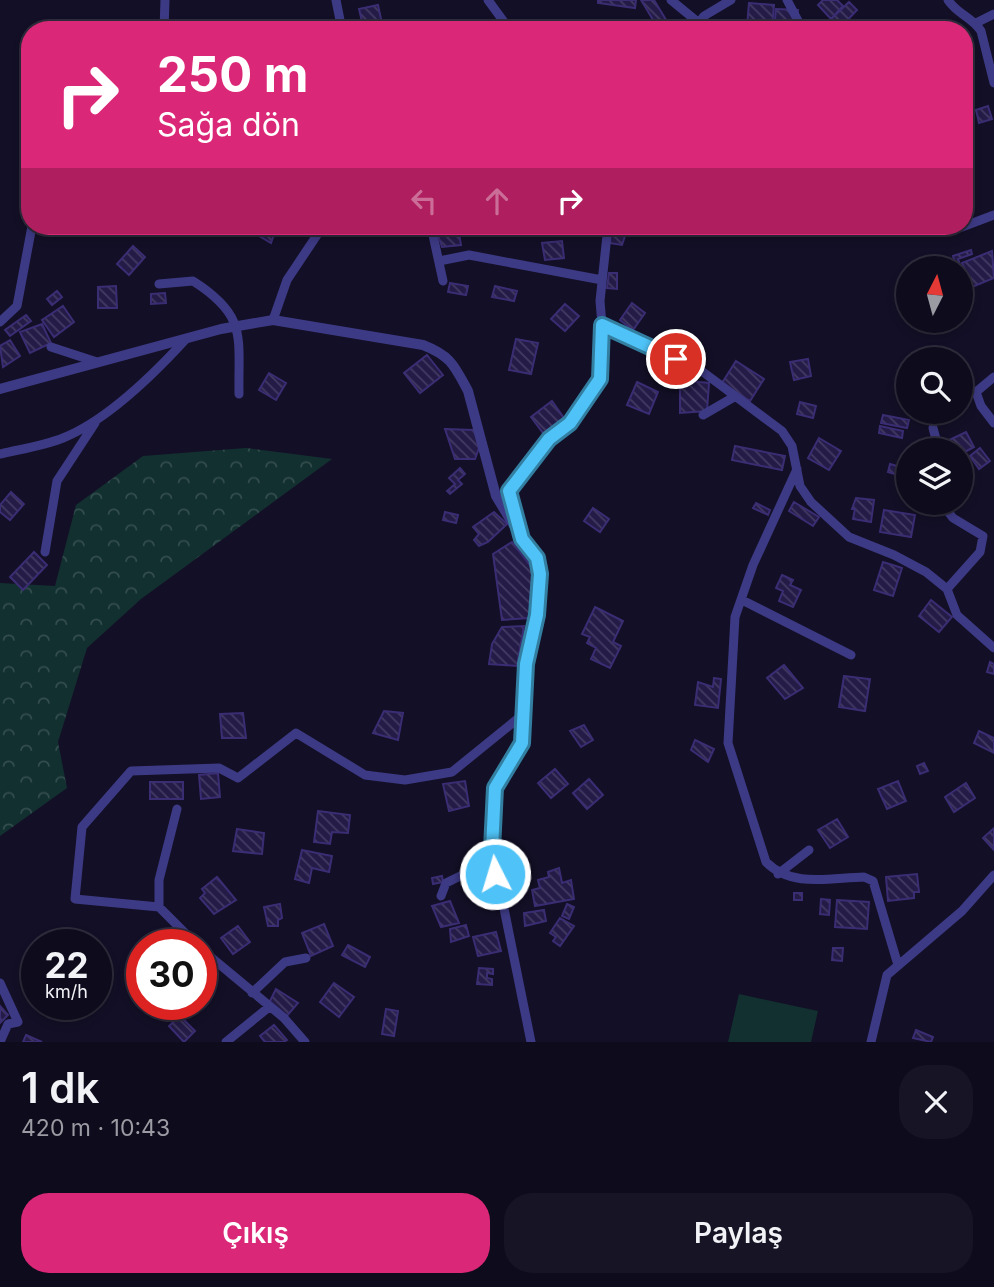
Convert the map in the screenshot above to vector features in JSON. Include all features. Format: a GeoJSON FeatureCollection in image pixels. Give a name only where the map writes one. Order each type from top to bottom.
{"type":"FeatureCollection","features":[{"type":"Feature","properties":{"kind":"street"},"geometry":{"type":"LineString","coordinates":[[164,21],[165,0]]}},
{"type":"Feature","properties":{"kind":"street"},"geometry":{"type":"LineString","coordinates":[[336,0],[340,21]]}},
{"type":"Feature","properties":{"kind":"street"},"geometry":{"type":"LineString","coordinates":[[488,0],[503,21]]}},
{"type":"Feature","properties":{"kind":"street"},"geometry":{"type":"LineString","coordinates":[[670,0],[691,21]]}},
{"type":"Feature","properties":{"kind":"street"},"geometry":{"type":"LineString","coordinates":[[700,21],[731,0]]}},
{"type":"Feature","properties":{"kind":"street"},"geometry":{"type":"LineString","coordinates":[[787,0],[798,21]]}},
{"type":"Feature","properties":{"kind":"street"},"geometry":{"type":"LineString","coordinates":[[948,0],[956,13],[971,21]]}},
{"type":"Feature","properties":{"kind":"street"},"geometry":{"type":"LineString","coordinates":[[994,14],[975,23],[988,54],[994,83]]}},
{"type":"Feature","properties":{"kind":"street"},"geometry":{"type":"LineString","coordinates":[[973,223],[994,215]]}},
{"type":"Feature","properties":{"kind":"street"},"geometry":{"type":"LineString","coordinates":[[0,323],[17,306],[30,235]]}},
{"type":"Feature","properties":{"kind":"street"},"geometry":{"type":"LineString","coordinates":[[273,320],[287,280],[317,235]]}},
{"type":"Feature","properties":{"kind":"street"},"geometry":{"type":"LineString","coordinates":[[433,235],[443,281]]}},
{"type":"Feature","properties":{"kind":"street"},"geometry":{"type":"LineString","coordinates":[[522,539],[509,491],[549,439],[570,423],[600,379],[602,280],[607,235]]}},
{"type":"Feature","properties":{"kind":"street"},"geometry":{"type":"LineString","coordinates":[[439,261],[469,255],[602,280]]}},
{"type":"Feature","properties":{"kind":"street"},"geometry":{"type":"LineString","coordinates":[[159,284],[193,281],[229,311],[238,326],[239,394]]}},
{"type":"Feature","properties":{"kind":"street"},"geometry":{"type":"LineString","coordinates":[[0,389],[186,339],[273,320],[423,345],[444,353],[453,362],[468,391],[496,496],[537,558],[540,574],[537,615],[526,664],[526,712],[522,743],[495,788],[493,860],[528,1041]]}},
{"type":"Feature","properties":{"kind":"street"},"geometry":{"type":"LineString","coordinates":[[602,325],[703,372],[782,431],[792,446],[800,486],[811,502],[849,537],[926,572],[947,589],[957,615],[994,648]]}},
{"type":"Feature","properties":{"kind":"street"},"geometry":{"type":"LineString","coordinates":[[0,454],[65,437],[102,414],[156,372],[186,339]]}},
{"type":"Feature","properties":{"kind":"street"},"geometry":{"type":"LineString","coordinates":[[51,347],[97,362]]}},
{"type":"Feature","properties":{"kind":"street"},"geometry":{"type":"LineString","coordinates":[[994,377],[976,392],[981,406],[994,423]]}},
{"type":"Feature","properties":{"kind":"street"},"geometry":{"type":"LineString","coordinates":[[703,415],[734,397]]}},
{"type":"Feature","properties":{"kind":"street"},"geometry":{"type":"LineString","coordinates":[[45,552],[57,481],[102,414]]}},
{"type":"Feature","properties":{"kind":"street"},"geometry":{"type":"LineString","coordinates":[[933,428],[936,438]]}},
{"type":"Feature","properties":{"kind":"street"},"geometry":{"type":"LineString","coordinates":[[797,469],[752,565],[735,617],[728,743],[766,862],[778,874],[791,879],[864,877],[873,881],[898,965]]}},
{"type":"Feature","properties":{"kind":"street"},"geometry":{"type":"LineString","coordinates":[[947,589],[980,552],[983,536],[951,515]]}},
{"type":"Feature","properties":{"kind":"street"},"geometry":{"type":"LineString","coordinates":[[742,600],[851,655]]}},
{"type":"Feature","properties":{"kind":"street"},"geometry":{"type":"LineString","coordinates":[[181,929],[159,907],[75,899],[82,827],[131,771],[219,768],[238,778],[296,733],[365,775],[405,780],[452,772],[526,712]]}},
{"type":"Feature","properties":{"kind":"street"},"geometry":{"type":"LineString","coordinates":[[159,907],[159,880],[177,809]]}},
{"type":"Feature","properties":{"kind":"street"},"geometry":{"type":"LineString","coordinates":[[778,874],[809,850]]}},
{"type":"Feature","properties":{"kind":"street"},"geometry":{"type":"LineString","coordinates":[[440,896],[446,883],[463,872],[493,860]]}},
{"type":"Feature","properties":{"kind":"street"},"geometry":{"type":"LineString","coordinates":[[872,1042],[887,975],[962,911],[994,876]]}},
{"type":"Feature","properties":{"kind":"street"},"geometry":{"type":"LineString","coordinates":[[252,993],[285,962],[306,958]]}},
{"type":"Feature","properties":{"kind":"street"},"geometry":{"type":"LineString","coordinates":[[217,962],[284,1017],[305,1042]]}},
{"type":"Feature","properties":{"kind":"street"},"geometry":{"type":"LineString","coordinates":[[0,983],[18,1022],[8,1024],[0,1042]]}},
{"type":"Feature","properties":{"kind":"street"},"geometry":{"type":"LineString","coordinates":[[226,1042],[269,1007]]}},
{"type":"Feature","properties":{"kind":"green space"},"geometry":{"type":"Polygon","coordinates":[[[246,448],[332,459],[141,599],[87,648],[58,742],[67,788],[0,836],[0,583],[55,586],[76,505],[143,456],[246,448]]]}},
{"type":"Feature","properties":{"kind":"green space"},"geometry":{"type":"Polygon","coordinates":[[[739,994],[818,1011],[811,1042],[728,1042],[739,994]]]}},
{"type":"Feature","properties":{"kind":"building"},"geometry":{"type":"Polygon","coordinates":[[[598,0],[636,0],[635,8],[598,3],[598,0]]]}},
{"type":"Feature","properties":{"kind":"building"},"geometry":{"type":"Polygon","coordinates":[[[641,0],[654,0],[667,21],[654,21],[641,0]]]}},
{"type":"Feature","properties":{"kind":"building"},"geometry":{"type":"Polygon","coordinates":[[[823,0],[837,0],[843,6],[831,19],[818,5],[823,0]]]}},
{"type":"Feature","properties":{"kind":"building"},"geometry":{"type":"Polygon","coordinates":[[[849,2],[857,10],[847,21],[829,21],[849,2]]]}},
{"type":"Feature","properties":{"kind":"building"},"geometry":{"type":"Polygon","coordinates":[[[749,3],[774,5],[773,21],[747,21],[749,3]]]}},
{"type":"Feature","properties":{"kind":"building"},"geometry":{"type":"Polygon","coordinates":[[[378,5],[381,21],[362,21],[359,9],[378,5]]]}},
{"type":"Feature","properties":{"kind":"building"},"geometry":{"type":"Polygon","coordinates":[[[776,9],[798,10],[797,21],[775,21],[776,9]]]}},
{"type":"Feature","properties":{"kind":"building"},"geometry":{"type":"Polygon","coordinates":[[[988,106],[992,119],[979,123],[976,110],[988,106]]]}},
{"type":"Feature","properties":{"kind":"building"},"geometry":{"type":"Polygon","coordinates":[[[260,235],[274,235],[271,243],[260,235]]]}},
{"type":"Feature","properties":{"kind":"building"},"geometry":{"type":"Polygon","coordinates":[[[438,235],[459,235],[461,245],[442,247],[438,235]]]}},
{"type":"Feature","properties":{"kind":"building"},"geometry":{"type":"Polygon","coordinates":[[[610,235],[625,235],[622,245],[609,243],[610,235]]]}},
{"type":"Feature","properties":{"kind":"building"},"geometry":{"type":"Polygon","coordinates":[[[562,241],[564,258],[545,260],[542,243],[562,241]]]}},
{"type":"Feature","properties":{"kind":"building"},"geometry":{"type":"Polygon","coordinates":[[[133,246],[145,257],[129,275],[117,264],[133,246]]]}},
{"type":"Feature","properties":{"kind":"building"},"geometry":{"type":"Polygon","coordinates":[[[971,250],[972,254],[966,256],[953,256],[971,250]]]}},
{"type":"Feature","properties":{"kind":"building"},"geometry":{"type":"Polygon","coordinates":[[[992,251],[994,278],[973,287],[973,259],[992,251]]]}},
{"type":"Feature","properties":{"kind":"building"},"geometry":{"type":"Polygon","coordinates":[[[609,273],[617,273],[617,289],[607,288],[609,273]]]}},
{"type":"Feature","properties":{"kind":"building"},"geometry":{"type":"Polygon","coordinates":[[[450,283],[468,286],[466,295],[448,292],[450,283]]]}},
{"type":"Feature","properties":{"kind":"building"},"geometry":{"type":"Polygon","coordinates":[[[116,286],[117,308],[98,308],[98,287],[116,286]]]}},
{"type":"Feature","properties":{"kind":"building"},"geometry":{"type":"Polygon","coordinates":[[[495,286],[517,291],[514,301],[492,297],[495,286]]]}},
{"type":"Feature","properties":{"kind":"building"},"geometry":{"type":"Polygon","coordinates":[[[57,291],[62,297],[52,305],[47,299],[57,291]]]}},
{"type":"Feature","properties":{"kind":"building"},"geometry":{"type":"Polygon","coordinates":[[[165,293],[166,303],[151,304],[151,294],[165,293]]]}},
{"type":"Feature","properties":{"kind":"building"},"geometry":{"type":"Polygon","coordinates":[[[632,303],[645,313],[633,330],[620,320],[632,303]]]}},
{"type":"Feature","properties":{"kind":"building"},"geometry":{"type":"Polygon","coordinates":[[[565,304],[579,316],[565,331],[551,319],[565,304]]]}},
{"type":"Feature","properties":{"kind":"building"},"geometry":{"type":"Polygon","coordinates":[[[63,306],[74,322],[54,337],[42,320],[63,306]]]}},
{"type":"Feature","properties":{"kind":"building"},"geometry":{"type":"Polygon","coordinates":[[[26,315],[31,321],[10,336],[5,330],[26,315]]]}},
{"type":"Feature","properties":{"kind":"building"},"geometry":{"type":"Polygon","coordinates":[[[42,324],[51,343],[30,353],[20,332],[42,324]]]}},
{"type":"Feature","properties":{"kind":"building"},"geometry":{"type":"Polygon","coordinates":[[[516,339],[538,343],[531,374],[509,370],[516,339]]]}},
{"type":"Feature","properties":{"kind":"building"},"geometry":{"type":"Polygon","coordinates":[[[10,340],[20,356],[3,367],[0,346],[10,340]]]}},
{"type":"Feature","properties":{"kind":"building"},"geometry":{"type":"Polygon","coordinates":[[[427,355],[443,375],[420,393],[404,373],[427,355]]]}},
{"type":"Feature","properties":{"kind":"building"},"geometry":{"type":"Polygon","coordinates":[[[808,359],[811,376],[794,380],[790,362],[808,359]]]}},
{"type":"Feature","properties":{"kind":"building"},"geometry":{"type":"Polygon","coordinates":[[[736,361],[764,379],[750,401],[722,383],[736,361]]]}},
{"type":"Feature","properties":{"kind":"building"},"geometry":{"type":"Polygon","coordinates":[[[269,373],[286,383],[276,400],[259,390],[269,373]]]}},
{"type":"Feature","properties":{"kind":"building"},"geometry":{"type":"Polygon","coordinates":[[[680,380],[709,383],[707,411],[680,413],[680,380]]]}},
{"type":"Feature","properties":{"kind":"building"},"geometry":{"type":"Polygon","coordinates":[[[637,382],[658,392],[649,414],[627,405],[637,382]]]}},
{"type":"Feature","properties":{"kind":"building"},"geometry":{"type":"Polygon","coordinates":[[[552,401],[564,418],[543,433],[531,417],[552,401]]]}},
{"type":"Feature","properties":{"kind":"building"},"geometry":{"type":"Polygon","coordinates":[[[800,402],[816,406],[813,418],[797,414],[800,402]]]}},
{"type":"Feature","properties":{"kind":"building"},"geometry":{"type":"Polygon","coordinates":[[[883,415],[896,418],[896,424],[908,424],[907,428],[881,423],[883,415]]]}},
{"type":"Feature","properties":{"kind":"building"},"geometry":{"type":"Polygon","coordinates":[[[880,426],[903,431],[902,438],[879,433],[880,426]]]}},
{"type":"Feature","properties":{"kind":"building"},"geometry":{"type":"Polygon","coordinates":[[[445,429],[474,430],[479,448],[475,459],[455,459],[445,429]]]}},
{"type":"Feature","properties":{"kind":"building"},"geometry":{"type":"Polygon","coordinates":[[[966,432],[969,438],[953,438],[966,432]]]}},
{"type":"Feature","properties":{"kind":"building"},"geometry":{"type":"Polygon","coordinates":[[[819,438],[841,451],[829,470],[808,458],[819,438]]]}},
{"type":"Feature","properties":{"kind":"building"},"geometry":{"type":"Polygon","coordinates":[[[735,446],[785,456],[782,470],[732,460],[735,446]]]}},
{"type":"Feature","properties":{"kind":"building"},"geometry":{"type":"Polygon","coordinates":[[[980,448],[990,461],[979,469],[973,460],[973,454],[980,448]]]}},
{"type":"Feature","properties":{"kind":"building"},"geometry":{"type":"Polygon","coordinates":[[[890,464],[896,466],[896,474],[888,472],[890,464]]]}},
{"type":"Feature","properties":{"kind":"building"},"geometry":{"type":"Polygon","coordinates":[[[460,468],[465,474],[458,480],[462,484],[450,494],[447,491],[455,484],[449,478],[460,468]]]}},
{"type":"Feature","properties":{"kind":"building"},"geometry":{"type":"Polygon","coordinates":[[[11,492],[24,504],[10,520],[0,512],[0,505],[11,492]]]}},
{"type":"Feature","properties":{"kind":"building"},"geometry":{"type":"Polygon","coordinates":[[[856,498],[874,500],[871,522],[853,519],[855,509],[852,509],[856,498]]]}},
{"type":"Feature","properties":{"kind":"building"},"geometry":{"type":"Polygon","coordinates":[[[794,502],[819,517],[813,526],[789,511],[794,502]]]}},
{"type":"Feature","properties":{"kind":"building"},"geometry":{"type":"Polygon","coordinates":[[[756,503],[770,510],[768,515],[753,508],[756,503]]]}},
{"type":"Feature","properties":{"kind":"building"},"geometry":{"type":"Polygon","coordinates":[[[593,508],[609,519],[600,532],[584,521],[593,508]]]}},
{"type":"Feature","properties":{"kind":"building"},"geometry":{"type":"Polygon","coordinates":[[[884,510],[896,512],[896,515],[915,515],[911,537],[880,532],[884,510]]]}},
{"type":"Feature","properties":{"kind":"building"},"geometry":{"type":"Polygon","coordinates":[[[445,512],[458,515],[456,523],[443,520],[445,512]]]}},
{"type":"Feature","properties":{"kind":"building"},"geometry":{"type":"Polygon","coordinates":[[[494,512],[507,524],[488,542],[479,546],[474,540],[479,534],[473,527],[494,512]]]}},
{"type":"Feature","properties":{"kind":"building"},"geometry":{"type":"Polygon","coordinates":[[[512,542],[532,568],[536,594],[529,618],[502,620],[493,554],[512,542]]]}},
{"type":"Feature","properties":{"kind":"building"},"geometry":{"type":"Polygon","coordinates":[[[34,552],[47,565],[23,590],[10,577],[34,552]]]}},
{"type":"Feature","properties":{"kind":"building"},"geometry":{"type":"Polygon","coordinates":[[[883,562],[902,568],[893,596],[874,590],[883,562]]]}},
{"type":"Feature","properties":{"kind":"building"},"geometry":{"type":"Polygon","coordinates":[[[782,575],[793,580],[790,585],[801,590],[793,607],[779,601],[783,591],[776,588],[782,575]]]}},
{"type":"Feature","properties":{"kind":"building"},"geometry":{"type":"Polygon","coordinates":[[[931,600],[952,617],[939,632],[919,616],[931,600]]]}},
{"type":"Feature","properties":{"kind":"building"},"geometry":{"type":"Polygon","coordinates":[[[595,607],[623,621],[613,642],[621,646],[610,668],[591,659],[596,648],[587,643],[590,637],[582,634],[595,607]]]}},
{"type":"Feature","properties":{"kind":"building"},"geometry":{"type":"Polygon","coordinates":[[[524,626],[517,666],[489,664],[492,644],[502,627],[524,626]]]}},
{"type":"Feature","properties":{"kind":"building"},"geometry":{"type":"Polygon","coordinates":[[[990,662],[994,664],[994,674],[987,672],[990,662]]]}},
{"type":"Feature","properties":{"kind":"building"},"geometry":{"type":"Polygon","coordinates":[[[784,665],[803,688],[785,699],[767,678],[784,665]]]}},
{"type":"Feature","properties":{"kind":"building"},"geometry":{"type":"Polygon","coordinates":[[[844,676],[870,679],[865,711],[839,707],[844,676]]]}},
{"type":"Feature","properties":{"kind":"building"},"geometry":{"type":"Polygon","coordinates":[[[714,678],[721,679],[718,708],[695,705],[698,682],[713,687],[714,678]]]}},
{"type":"Feature","properties":{"kind":"building"},"geometry":{"type":"Polygon","coordinates":[[[384,711],[403,713],[398,740],[373,733],[384,711]]]}},
{"type":"Feature","properties":{"kind":"building"},"geometry":{"type":"Polygon","coordinates":[[[243,713],[246,738],[222,738],[220,714],[243,713]]]}},
{"type":"Feature","properties":{"kind":"building"},"geometry":{"type":"Polygon","coordinates":[[[584,725],[593,740],[581,747],[570,731],[584,725]]]}},
{"type":"Feature","properties":{"kind":"building"},"geometry":{"type":"Polygon","coordinates":[[[979,731],[994,738],[994,753],[974,743],[979,731]]]}},
{"type":"Feature","properties":{"kind":"building"},"geometry":{"type":"Polygon","coordinates":[[[695,740],[714,749],[708,762],[691,750],[695,740]]]}},
{"type":"Feature","properties":{"kind":"building"},"geometry":{"type":"Polygon","coordinates":[[[924,763],[928,771],[920,774],[917,766],[924,763]]]}},
{"type":"Feature","properties":{"kind":"building"},"geometry":{"type":"Polygon","coordinates":[[[555,769],[568,784],[551,798],[538,783],[555,769]]]}},
{"type":"Feature","properties":{"kind":"building"},"geometry":{"type":"Polygon","coordinates":[[[218,773],[220,797],[201,799],[199,775],[218,773]]]}},
{"type":"Feature","properties":{"kind":"building"},"geometry":{"type":"Polygon","coordinates":[[[589,779],[603,795],[587,809],[573,793],[589,779]]]}},
{"type":"Feature","properties":{"kind":"building"},"geometry":{"type":"Polygon","coordinates":[[[465,781],[469,806],[449,811],[443,784],[465,781]]]}},
{"type":"Feature","properties":{"kind":"building"},"geometry":{"type":"Polygon","coordinates":[[[898,781],[906,801],[887,809],[878,789],[898,781]]]}},
{"type":"Feature","properties":{"kind":"building"},"geometry":{"type":"Polygon","coordinates":[[[150,782],[183,782],[183,799],[150,799],[150,782]]]}},
{"type":"Feature","properties":{"kind":"building"},"geometry":{"type":"Polygon","coordinates":[[[966,783],[975,798],[954,812],[945,797],[966,783]]]}},
{"type":"Feature","properties":{"kind":"building"},"geometry":{"type":"Polygon","coordinates":[[[318,811],[350,815],[348,833],[332,832],[330,844],[314,842],[318,811]]]}},
{"type":"Feature","properties":{"kind":"building"},"geometry":{"type":"Polygon","coordinates":[[[837,819],[848,837],[830,848],[818,830],[837,819]]]}},
{"type":"Feature","properties":{"kind":"building"},"geometry":{"type":"Polygon","coordinates":[[[994,828],[994,850],[983,838],[994,828]]]}},
{"type":"Feature","properties":{"kind":"building"},"geometry":{"type":"Polygon","coordinates":[[[237,829],[264,833],[262,854],[233,851],[237,829]]]}},
{"type":"Feature","properties":{"kind":"building"},"geometry":{"type":"Polygon","coordinates":[[[302,850],[332,856],[329,872],[312,868],[309,883],[295,879],[302,850]]]}},
{"type":"Feature","properties":{"kind":"building"},"geometry":{"type":"Polygon","coordinates":[[[559,868],[562,883],[571,880],[574,899],[535,906],[532,890],[540,888],[538,880],[549,877],[548,872],[559,868]]]}},
{"type":"Feature","properties":{"kind":"building"},"geometry":{"type":"Polygon","coordinates":[[[917,874],[919,892],[914,892],[914,898],[888,901],[886,877],[917,874]]]}},
{"type":"Feature","properties":{"kind":"building"},"geometry":{"type":"Polygon","coordinates":[[[442,876],[443,882],[433,884],[432,878],[442,876]]]}},
{"type":"Feature","properties":{"kind":"building"},"geometry":{"type":"Polygon","coordinates":[[[217,877],[236,900],[214,914],[200,898],[205,893],[202,889],[217,877]]]}},
{"type":"Feature","properties":{"kind":"building"},"geometry":{"type":"Polygon","coordinates":[[[794,893],[802,893],[802,900],[794,900],[794,893]]]}},
{"type":"Feature","properties":{"kind":"building"},"geometry":{"type":"Polygon","coordinates":[[[821,899],[830,900],[829,915],[820,914],[821,899]]]}},
{"type":"Feature","properties":{"kind":"building"},"geometry":{"type":"Polygon","coordinates":[[[837,900],[869,902],[867,929],[835,927],[837,900]]]}},
{"type":"Feature","properties":{"kind":"building"},"geometry":{"type":"Polygon","coordinates":[[[450,901],[459,923],[441,927],[432,906],[450,901]]]}},
{"type":"Feature","properties":{"kind":"building"},"geometry":{"type":"Polygon","coordinates":[[[280,904],[282,918],[278,920],[278,926],[268,926],[264,907],[280,904]]]}},
{"type":"Feature","properties":{"kind":"building"},"geometry":{"type":"Polygon","coordinates":[[[567,904],[574,907],[569,919],[562,916],[567,904]]]}},
{"type":"Feature","properties":{"kind":"building"},"geometry":{"type":"Polygon","coordinates":[[[544,910],[546,921],[525,926],[524,913],[544,910]]]}},
{"type":"Feature","properties":{"kind":"building"},"geometry":{"type":"Polygon","coordinates":[[[560,918],[574,926],[560,946],[553,941],[556,937],[550,933],[560,918]]]}},
{"type":"Feature","properties":{"kind":"building"},"geometry":{"type":"Polygon","coordinates":[[[324,924],[333,946],[311,956],[302,933],[324,924]]]}},
{"type":"Feature","properties":{"kind":"building"},"geometry":{"type":"Polygon","coordinates":[[[466,925],[469,936],[451,942],[450,929],[466,925]]]}},
{"type":"Feature","properties":{"kind":"building"},"geometry":{"type":"Polygon","coordinates":[[[238,926],[250,942],[233,954],[221,938],[238,926]]]}},
{"type":"Feature","properties":{"kind":"building"},"geometry":{"type":"Polygon","coordinates":[[[496,932],[501,951],[478,956],[473,937],[496,932]]]}},
{"type":"Feature","properties":{"kind":"building"},"geometry":{"type":"Polygon","coordinates":[[[348,945],[370,957],[365,967],[342,955],[348,945]]]}},
{"type":"Feature","properties":{"kind":"building"},"geometry":{"type":"Polygon","coordinates":[[[833,948],[843,948],[842,961],[832,960],[833,948]]]}},
{"type":"Feature","properties":{"kind":"building"},"geometry":{"type":"Polygon","coordinates":[[[479,968],[493,969],[493,974],[487,973],[487,978],[492,979],[492,985],[477,984],[479,968]]]}},
{"type":"Feature","properties":{"kind":"building"},"geometry":{"type":"Polygon","coordinates":[[[334,983],[354,997],[339,1017],[320,1002],[334,983]]]}},
{"type":"Feature","properties":{"kind":"building"},"geometry":{"type":"Polygon","coordinates":[[[276,989],[298,1003],[286,1017],[268,1005],[276,989]]]}},
{"type":"Feature","properties":{"kind":"building"},"geometry":{"type":"Polygon","coordinates":[[[0,1006],[8,1015],[0,1023],[0,1006]]]}},
{"type":"Feature","properties":{"kind":"building"},"geometry":{"type":"Polygon","coordinates":[[[386,1009],[398,1011],[394,1036],[382,1034],[386,1009]]]}},
{"type":"Feature","properties":{"kind":"building"},"geometry":{"type":"Polygon","coordinates":[[[176,1020],[184,1020],[195,1031],[184,1042],[169,1026],[176,1020]]]}},
{"type":"Feature","properties":{"kind":"building"},"geometry":{"type":"Polygon","coordinates":[[[274,1025],[287,1040],[265,1042],[260,1036],[274,1025]]]}},
{"type":"Feature","properties":{"kind":"building"},"geometry":{"type":"Polygon","coordinates":[[[916,1030],[933,1037],[931,1042],[913,1038],[916,1030]]]}},
{"type":"Feature","properties":{"kind":"building"},"geometry":{"type":"Polygon","coordinates":[[[26,1035],[42,1042],[23,1042],[26,1035]]]}},
{"type":"Feature","properties":{"kind":"route"},"geometry":{"type":"LineString","coordinates":[[495,874],[492,849],[495,788],[522,743],[526,712],[526,664],[537,615],[540,574],[537,558],[522,539],[509,491],[549,439],[570,423],[600,379],[602,325],[676,359]]}}]}
